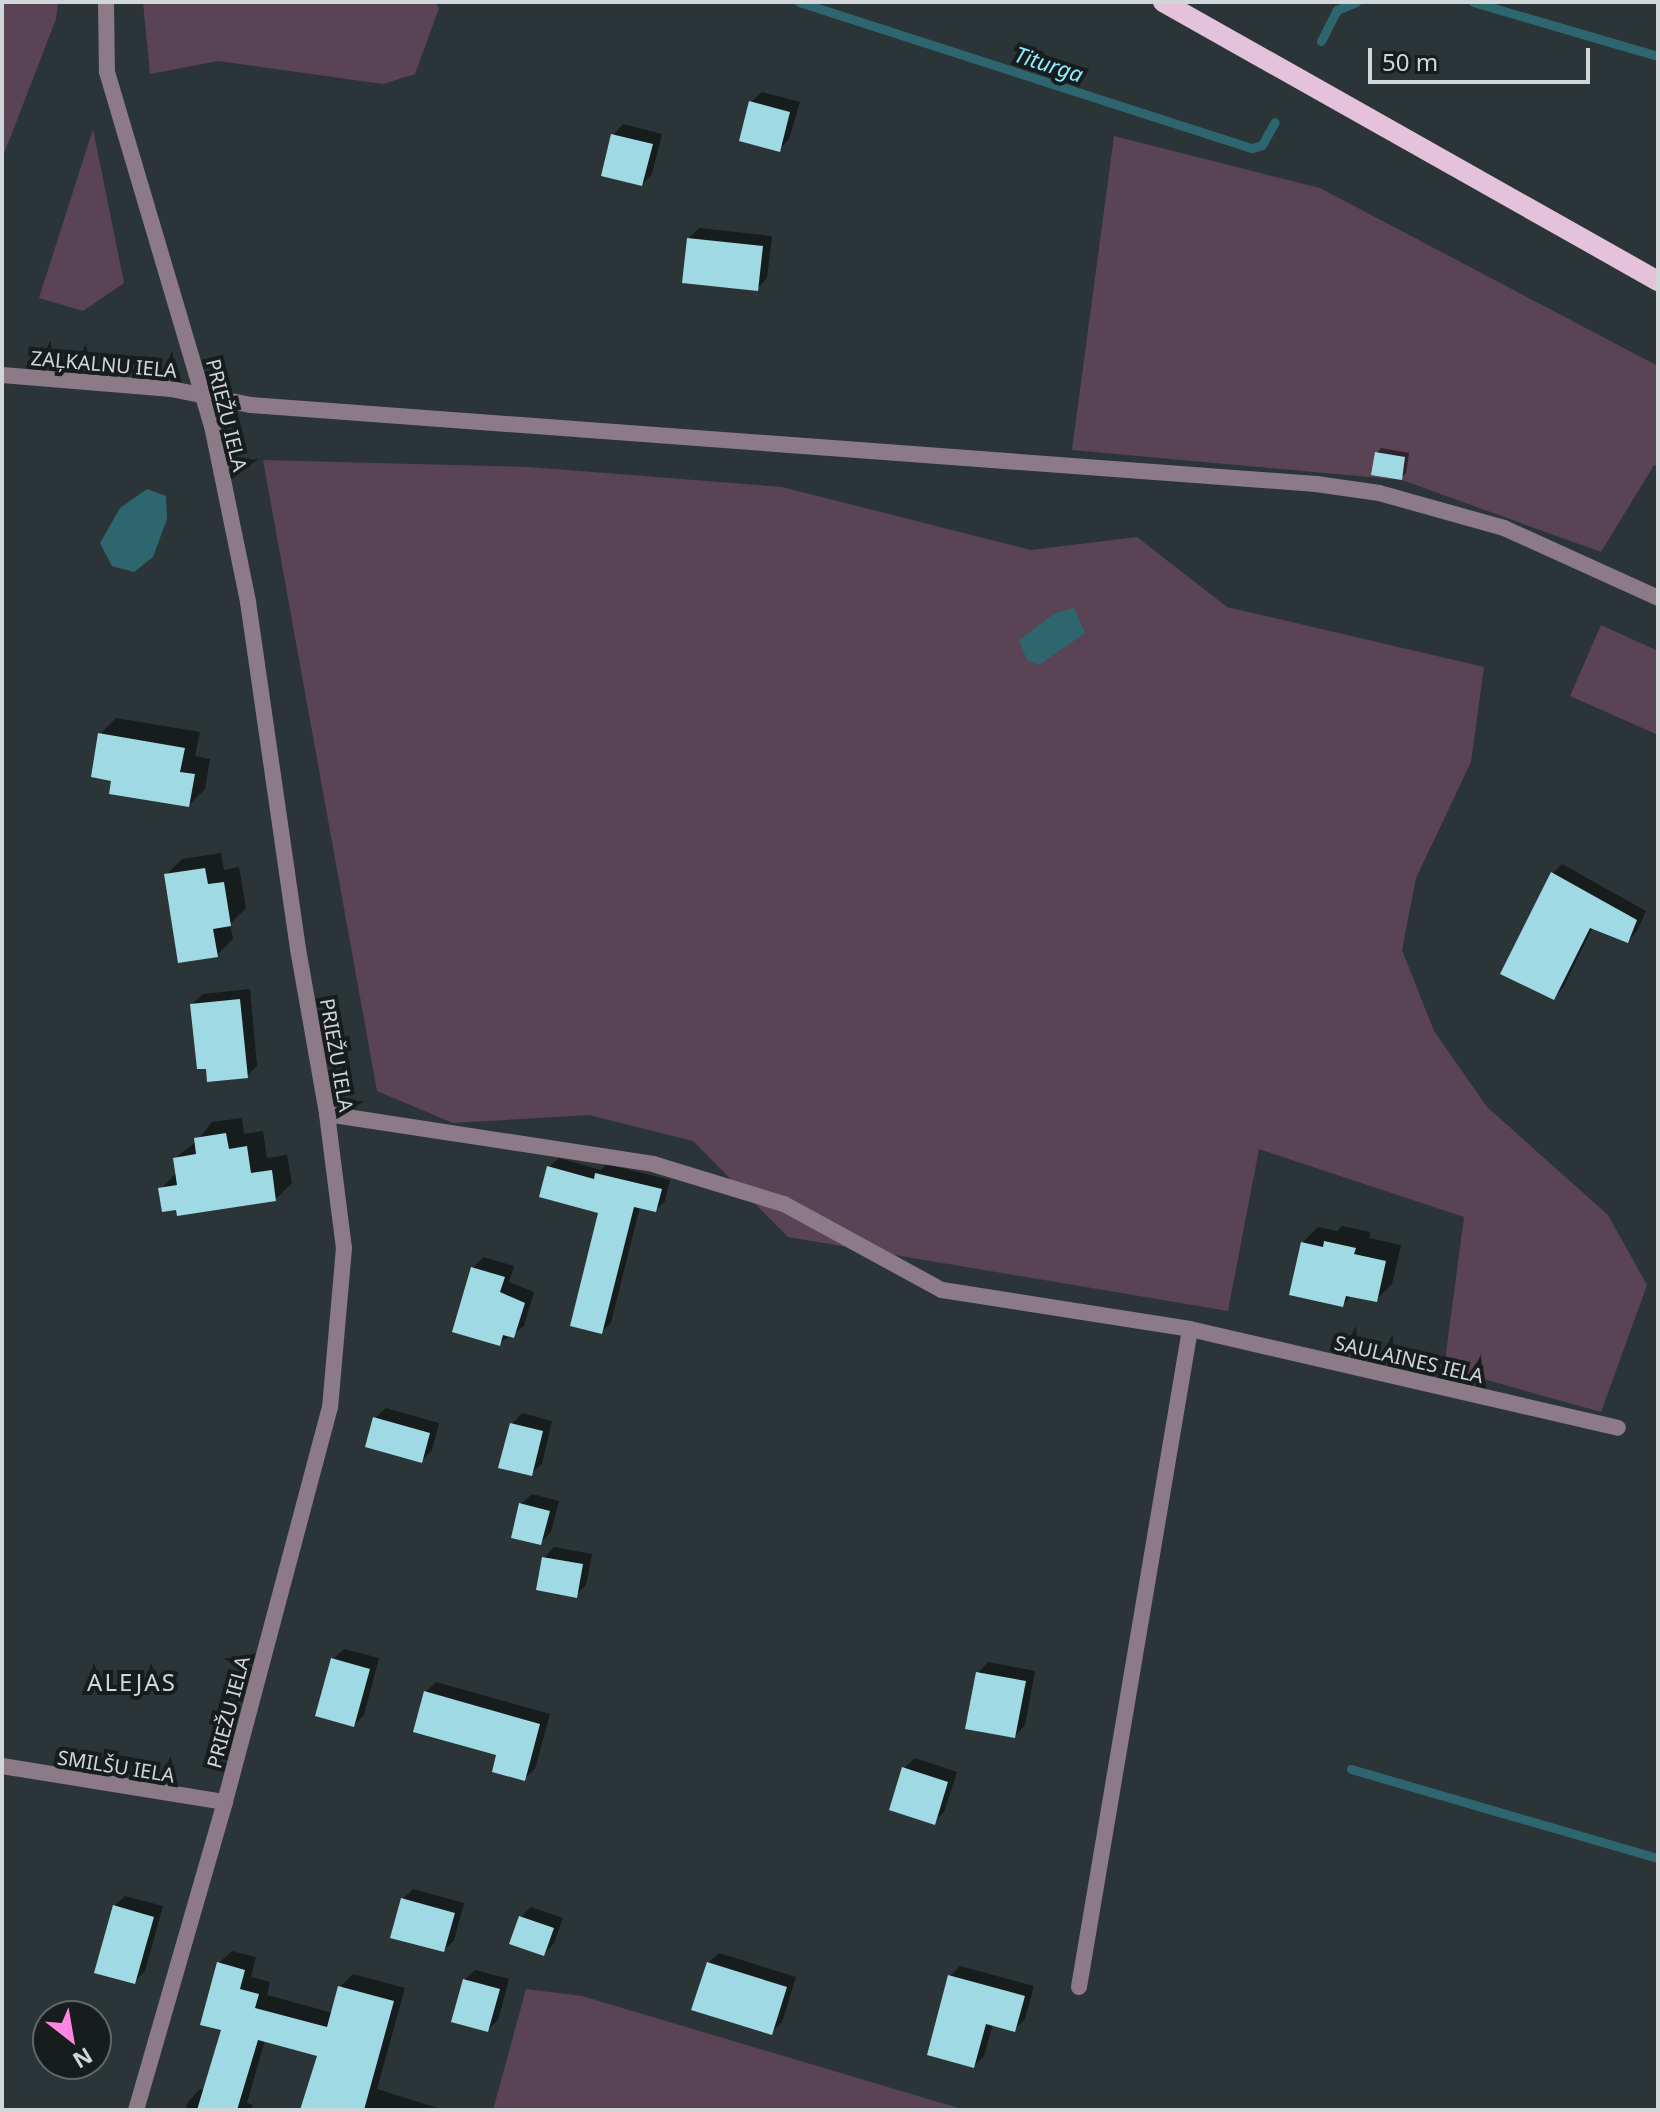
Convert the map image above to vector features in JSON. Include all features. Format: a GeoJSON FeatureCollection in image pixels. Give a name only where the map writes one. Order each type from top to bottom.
{"type":"FeatureCollection","features":[{"type":"Feature","properties":{"kind":"main road"},"geometry":{"type":"LineString","coordinates":[[1163,2],[1658,281]]}},
{"type":"Feature","properties":{"kind":"street","name":"PRIEŽU IELA"},"geometry":{"type":"LineString","coordinates":[[106,2],[107,72],[203,395],[248,602],[298,949],[327,1114],[344,1248],[330,1407],[225,1802],[136,2110]]}},
{"type":"Feature","properties":{"kind":"street","name":"ZAĻKALNU IELA"},"geometry":{"type":"LineString","coordinates":[[2,375],[147,386],[251,405],[1347,488],[1439,508],[1504,528],[1658,598]]}},
{"type":"Feature","properties":{"kind":"street","name":"SAULAINES IELA"},"geometry":{"type":"LineString","coordinates":[[327,1114],[653,1164],[784,1204],[942,1290],[1190,1329],[1618,1428]]}},
{"type":"Feature","properties":{"kind":"street"},"geometry":{"type":"LineString","coordinates":[[1079,1987],[1190,1329]]}},
{"type":"Feature","properties":{"kind":"street","name":"SMILŠU IELA"},"geometry":{"type":"LineString","coordinates":[[2,1766],[225,1802]]}},
{"type":"Feature","properties":{"kind":"shaded area"},"geometry":{"type":"Polygon","coordinates":[[[2,2],[58,2],[56,19],[2,159],[2,2]]]}},
{"type":"Feature","properties":{"kind":"shaded area"},"geometry":{"type":"Polygon","coordinates":[[[143,2],[435,2],[439,8],[415,74],[383,84],[218,61],[150,74],[143,2]]]}},
{"type":"Feature","properties":{"kind":"shaded area"},"geometry":{"type":"Polygon","coordinates":[[[93,129],[124,283],[83,311],[39,298],[93,129]]]}},
{"type":"Feature","properties":{"kind":"shaded area"},"geometry":{"type":"Polygon","coordinates":[[[1114,136],[1320,188],[1658,366],[1658,466],[1654,465],[1601,552],[1402,480],[1072,450],[1114,136]]]}},
{"type":"Feature","properties":{"kind":"shaded area"},"geometry":{"type":"Polygon","coordinates":[[[263,460],[529,467],[782,487],[1031,550],[1137,537],[1227,607],[1484,667],[1471,762],[1416,878],[1402,950],[1434,1031],[1487,1107],[1608,1215],[1647,1285],[1601,1412],[1444,1368],[1464,1217],[1259,1149],[1228,1311],[788,1237],[693,1141],[589,1115],[453,1123],[377,1091],[263,460]]]}},
{"type":"Feature","properties":{"kind":"shaded area"},"geometry":{"type":"Polygon","coordinates":[[[1601,625],[1658,651],[1658,735],[1570,696],[1601,625]]]}},
{"type":"Feature","properties":{"kind":"shaded area"},"geometry":{"type":"Polygon","coordinates":[[[526,1989],[582,1996],[965,2110],[493,2110],[526,1989]]]}},
{"type":"Feature","properties":{"kind":"water"},"geometry":{"type":"Polygon","coordinates":[[[147,489],[166,496],[167,519],[153,557],[134,572],[112,566],[100,543],[120,508],[147,489]]]}},
{"type":"Feature","properties":{"kind":"water"},"geometry":{"type":"Polygon","coordinates":[[[1074,608],[1085,633],[1039,665],[1027,660],[1019,640],[1055,613],[1074,608]]]}},
{"type":"Feature","properties":{"kind":"building"},"geometry":{"type":"Polygon","coordinates":[[[749,101],[790,112],[780,152],[739,141],[749,101]]]}},
{"type":"Feature","properties":{"kind":"building"},"geometry":{"type":"Polygon","coordinates":[[[611,134],[653,144],[642,186],[601,176],[611,134]]]}},
{"type":"Feature","properties":{"kind":"building"},"geometry":{"type":"Polygon","coordinates":[[[687,238],[763,246],[758,291],[682,283],[687,238]]]}},
{"type":"Feature","properties":{"kind":"building"},"geometry":{"type":"Polygon","coordinates":[[[1375,452],[1405,457],[1402,480],[1371,475],[1375,452]]]}},
{"type":"Feature","properties":{"kind":"building"},"geometry":{"type":"Polygon","coordinates":[[[98,733],[185,748],[180,772],[195,774],[189,807],[109,794],[111,781],[91,777],[98,733]]]}},
{"type":"Feature","properties":{"kind":"building"},"geometry":{"type":"Polygon","coordinates":[[[205,868],[208,884],[224,882],[231,926],[213,929],[218,957],[178,963],[164,874],[205,868]]]}},
{"type":"Feature","properties":{"kind":"building"},"geometry":{"type":"Polygon","coordinates":[[[1551,872],[1637,920],[1628,943],[1590,928],[1554,1000],[1500,974],[1551,872]]]}},
{"type":"Feature","properties":{"kind":"building"},"geometry":{"type":"Polygon","coordinates":[[[240,999],[248,1078],[207,1082],[206,1069],[197,1069],[190,1004],[240,999]]]}},
{"type":"Feature","properties":{"kind":"building"},"geometry":{"type":"Polygon","coordinates":[[[226,1133],[229,1149],[247,1146],[251,1173],[272,1170],[276,1201],[177,1216],[176,1210],[162,1212],[158,1188],[177,1185],[173,1158],[196,1154],[194,1138],[226,1133]]]}},
{"type":"Feature","properties":{"kind":"building"},"geometry":{"type":"Polygon","coordinates":[[[547,1166],[594,1179],[595,1173],[662,1189],[656,1212],[634,1207],[602,1334],[570,1326],[598,1213],[539,1197],[547,1166]]]}},
{"type":"Feature","properties":{"kind":"building"},"geometry":{"type":"Polygon","coordinates":[[[1324,1241],[1356,1248],[1354,1254],[1386,1261],[1377,1302],[1346,1296],[1343,1307],[1289,1295],[1301,1242],[1323,1247],[1324,1241]]]}},
{"type":"Feature","properties":{"kind":"building"},"geometry":{"type":"Polygon","coordinates":[[[471,1267],[505,1277],[500,1292],[525,1303],[514,1338],[503,1335],[500,1346],[452,1332],[471,1267]]]}},
{"type":"Feature","properties":{"kind":"building"},"geometry":{"type":"Polygon","coordinates":[[[373,1417],[430,1433],[422,1463],[365,1447],[373,1417]]]}},
{"type":"Feature","properties":{"kind":"building"},"geometry":{"type":"Polygon","coordinates":[[[510,1423],[543,1431],[532,1476],[498,1468],[510,1423]]]}},
{"type":"Feature","properties":{"kind":"building"},"geometry":{"type":"Polygon","coordinates":[[[519,1503],[550,1511],[541,1545],[511,1538],[519,1503]]]}},
{"type":"Feature","properties":{"kind":"building"},"geometry":{"type":"Polygon","coordinates":[[[542,1557],[583,1564],[577,1598],[536,1590],[542,1557]]]}},
{"type":"Feature","properties":{"kind":"building"},"geometry":{"type":"Polygon","coordinates":[[[331,1658],[370,1669],[354,1727],[315,1716],[331,1658]]]}},
{"type":"Feature","properties":{"kind":"building"},"geometry":{"type":"Polygon","coordinates":[[[976,1672],[1026,1681],[1015,1738],[965,1729],[976,1672]]]}},
{"type":"Feature","properties":{"kind":"building"},"geometry":{"type":"Polygon","coordinates":[[[424,1691],[540,1724],[525,1781],[492,1772],[496,1755],[413,1732],[424,1691]]]}},
{"type":"Feature","properties":{"kind":"building"},"geometry":{"type":"Polygon","coordinates":[[[902,1767],[948,1782],[935,1825],[889,1810],[902,1767]]]}},
{"type":"Feature","properties":{"kind":"building"},"geometry":{"type":"Polygon","coordinates":[[[401,1898],[455,1913],[444,1952],[390,1938],[401,1898]]]}},
{"type":"Feature","properties":{"kind":"building"},"geometry":{"type":"Polygon","coordinates":[[[113,1905],[154,1917],[135,1984],[94,1973],[113,1905]]]}},
{"type":"Feature","properties":{"kind":"building"},"geometry":{"type":"Polygon","coordinates":[[[519,1916],[554,1928],[544,1956],[509,1944],[519,1916]]]}},
{"type":"Feature","properties":{"kind":"building"},"geometry":{"type":"Polygon","coordinates":[[[217,1962],[245,1970],[240,1989],[259,1994],[255,2008],[327,2027],[338,1986],[394,2001],[364,2110],[300,2110],[317,2056],[258,2040],[237,2110],[197,2110],[221,2030],[200,2025],[217,1962]]]}},
{"type":"Feature","properties":{"kind":"building"},"geometry":{"type":"Polygon","coordinates":[[[707,1962],[787,1987],[772,2035],[691,2010],[707,1962]]]}},
{"type":"Feature","properties":{"kind":"building"},"geometry":{"type":"Polygon","coordinates":[[[948,1975],[1025,1996],[1015,2032],[986,2024],[974,2068],[927,2055],[948,1975]]]}},
{"type":"Feature","properties":{"kind":"building"},"geometry":{"type":"Polygon","coordinates":[[[463,1979],[500,1989],[488,2032],[451,2022],[463,1979]]]}},
{"type":"Feature","properties":{"kind":"waterway","name":"Titurga"},"geometry":{"type":"LineString","coordinates":[[799,2],[1252,148],[1262,145],[1275,122]]}},
{"type":"Feature","properties":{"kind":"waterway","name":"Titurga"},"geometry":{"type":"LineString","coordinates":[[1321,41],[1337,10],[1356,2]]}},
{"type":"Feature","properties":{"kind":"waterway","name":"Titurga"},"geometry":{"type":"LineString","coordinates":[[1473,2],[1658,56]]}},
{"type":"Feature","properties":{"kind":"waterway"},"geometry":{"type":"LineString","coordinates":[[1351,1769],[1658,1858]]}},
{"type":"Feature","properties":{"kind":"district","name":"ALEJAS"},"geometry":{"type":"Point","coordinates":[132,1682]}}]}
